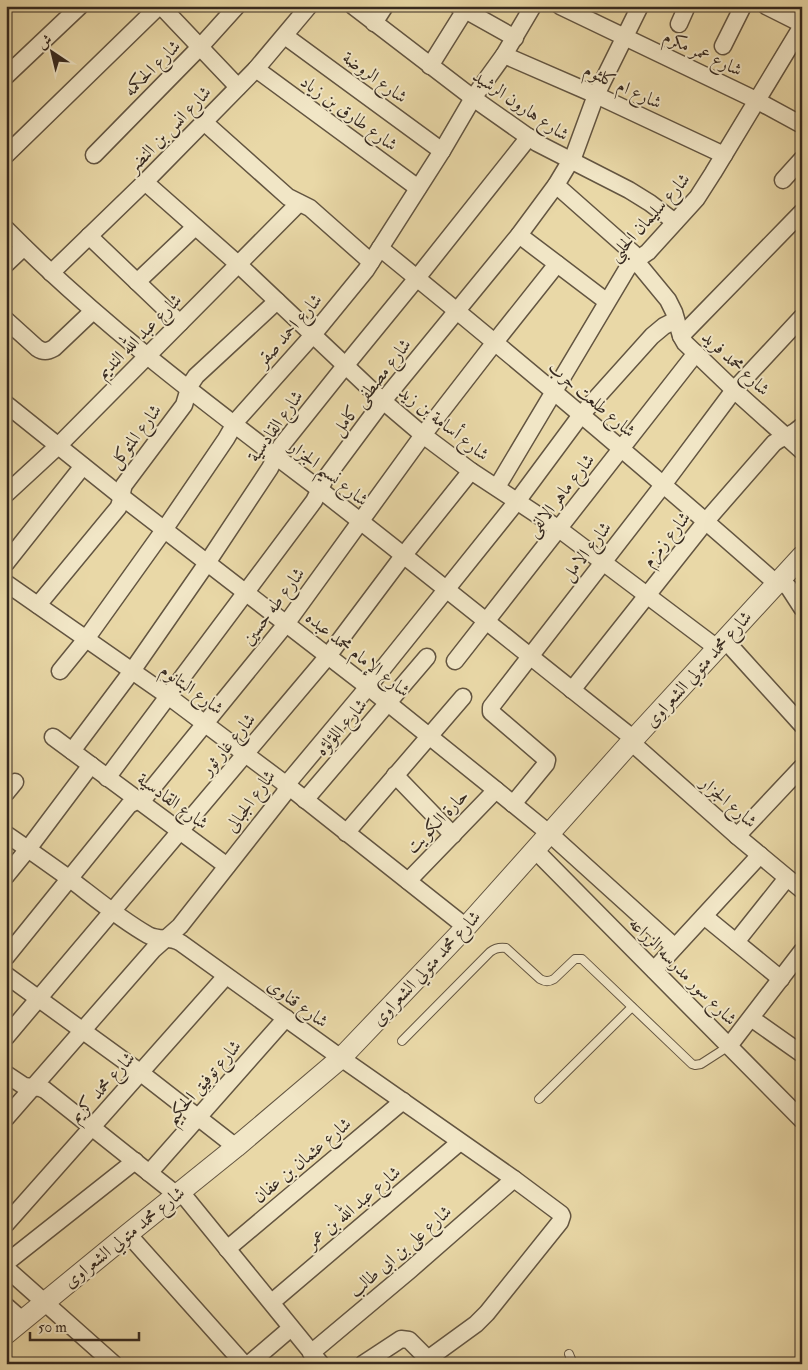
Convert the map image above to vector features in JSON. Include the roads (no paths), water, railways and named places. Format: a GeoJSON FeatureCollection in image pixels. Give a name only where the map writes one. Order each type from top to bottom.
{"type":"FeatureCollection","features":[{"type":"Feature","properties":{"kind":"street"},"geometry":{"type":"LineString","coordinates":[[6,76],[80,6]]}},
{"type":"Feature","properties":{"kind":"street"},"geometry":{"type":"LineString","coordinates":[[6,155],[160,6],[238,87]]}},
{"type":"Feature","properties":{"kind":"street","name":"شارع الحكمه"},"geometry":{"type":"LineString","coordinates":[[94,155],[200,48],[237,6]]}},
{"type":"Feature","properties":{"kind":"street","name":"شارع انس بن النضر"},"geometry":{"type":"LineString","coordinates":[[50,273],[145,182],[256,69],[309,6]]}},
{"type":"Feature","properties":{"kind":"street","name":"شارع هارون الرشيد"},"geometry":{"type":"LineString","coordinates":[[353,6],[430,66],[528,137],[629,190],[675,222]]}},
{"type":"Feature","properties":{"kind":"street"},"geometry":{"type":"LineString","coordinates":[[374,23],[385,6]]}},
{"type":"Feature","properties":{"kind":"street","name":"شارع احمد صقر"},"geometry":{"type":"LineString","coordinates":[[60,671],[86,639],[164,530],[226,439],[240,415],[312,336],[371,262],[442,151],[473,98],[515,38],[533,6]]}},
{"type":"Feature","properties":{"kind":"street","name":"شارع عمر مكرم"},"geometry":{"type":"LineString","coordinates":[[560,6],[756,100],[802,125]]}},
{"type":"Feature","properties":{"kind":"street","name":"شارع مصطفى كامل"},"geometry":{"type":"LineString","coordinates":[[107,778],[314,501],[325,479],[383,401],[519,235],[556,185],[571,161],[596,95],[640,6]]}},
{"type":"Feature","properties":{"kind":"street"},"geometry":{"type":"LineString","coordinates":[[679,24],[687,6]]}},
{"type":"Feature","properties":{"kind":"street"},"geometry":{"type":"LineString","coordinates":[[723,46],[744,6]]}},
{"type":"Feature","properties":{"kind":"street"},"geometry":{"type":"LineString","coordinates":[[766,6],[802,25]]}},
{"type":"Feature","properties":{"kind":"street"},"geometry":{"type":"LineString","coordinates":[[430,66],[468,9],[515,38]]}},
{"type":"Feature","properties":{"kind":"street","name":"شارع سليمان الحلبى"},"geometry":{"type":"LineString","coordinates":[[497,487],[626,268],[648,252],[697,198],[756,100],[796,49],[802,25]]}},
{"type":"Feature","properties":{"kind":"street","name":"شارع الروضة"},"geometry":{"type":"LineString","coordinates":[[285,36],[442,151]]}},
{"type":"Feature","properties":{"kind":"street","name":"شارع ام كلثوم"},"geometry":{"type":"LineString","coordinates":[[504,55],[596,95],[724,155]]}},
{"type":"Feature","properties":{"kind":"street","name":"شارع طارق بن زياد"},"geometry":{"type":"LineString","coordinates":[[256,69],[418,188]]}},
{"type":"Feature","properties":{"kind":"street"},"geometry":{"type":"LineString","coordinates":[[204,122],[288,197],[310,208],[371,262]]}},
{"type":"Feature","properties":{"kind":"street","name":"شارع القادسية"},"geometry":{"type":"LineString","coordinates":[[72,752],[132,671],[206,563],[270,468],[281,446],[418,278],[528,137]]}},
{"type":"Feature","properties":{"kind":"street"},"geometry":{"type":"LineString","coordinates":[[783,180],[802,159]]}},
{"type":"Feature","properties":{"kind":"street","name":"شارع أسامة بن زيد"},"geometry":{"type":"LineString","coordinates":[[145,182],[238,265],[383,401],[424,435],[471,470],[559,529],[647,594],[721,644]]}},
{"type":"Feature","properties":{"kind":"street","name":"شارع محمد فريد"},"geometry":{"type":"LineString","coordinates":[[556,185],[628,248],[668,300],[681,336],[686,343],[734,390],[802,450]]}},
{"type":"Feature","properties":{"kind":"street","name":"شارع عبد الله النديم"},"geometry":{"type":"LineString","coordinates":[[6,494],[58,446],[299,203]]}},
{"type":"Feature","properties":{"kind":"street"},"geometry":{"type":"LineString","coordinates":[[681,336],[802,212]]}},
{"type":"Feature","properties":{"kind":"street"},"geometry":{"type":"LineString","coordinates":[[137,282],[195,227]]}},
{"type":"Feature","properties":{"kind":"street","name":"شارع نسيم الجزار"},"geometry":{"type":"LineString","coordinates":[[6,230],[93,311],[189,390],[446,589],[633,741]]}},
{"type":"Feature","properties":{"kind":"street"},"geometry":{"type":"LineString","coordinates":[[519,235],[606,301]]}},
{"type":"Feature","properties":{"kind":"street"},"geometry":{"type":"LineString","coordinates":[[89,236],[180,323]]}},
{"type":"Feature","properties":{"kind":"street"},"geometry":{"type":"LineString","coordinates":[[6,264],[24,247]]}},
{"type":"Feature","properties":{"kind":"street","name":"شارع طلعت حرب"},"geometry":{"type":"LineString","coordinates":[[380,248],[495,342],[778,581],[789,588],[802,608]]}},
{"type":"Feature","properties":{"kind":"street","name":"شارع طه حسين"},"geometry":{"type":"LineString","coordinates":[[6,957],[129,805],[146,796],[286,624],[424,435],[557,264]]}},
{"type":"Feature","properties":{"kind":"street","name":"شارع المتوكل"},"geometry":{"type":"LineString","coordinates":[[38,605],[118,508],[124,485],[184,405],[192,380],[277,301]]}},
{"type":"Feature","properties":{"kind":"street"},"geometry":{"type":"LineString","coordinates":[[9,328],[42,352],[48,352],[93,311]]}},
{"type":"Feature","properties":{"kind":"street","name":"شارع الامل"},"geometry":{"type":"LineString","coordinates":[[513,804],[546,764],[547,760],[491,712],[490,709],[734,390],[802,317]]}},
{"type":"Feature","properties":{"kind":"street","name":"شارع الجبالى"},"geometry":{"type":"LineString","coordinates":[[6,1118],[153,950],[180,926],[284,794],[291,778],[368,687],[518,500],[581,415],[652,336],[664,326],[676,320]]}},
{"type":"Feature","properties":{"kind":"street","name":"شارع ماهر الالفى"},"geometry":{"type":"LineString","coordinates":[[456,662],[696,353]]}},
{"type":"Feature","properties":{"kind":"street","name":"شارع الإمام محمد عبده"},"geometry":{"type":"LineString","coordinates":[[9,412],[58,446],[388,703],[550,834],[675,947]]}},
{"type":"Feature","properties":{"kind":"street","name":"شارع زمزم"},"geometry":{"type":"LineString","coordinates":[[572,690],[706,521],[774,442],[795,433],[802,426]]}},
{"type":"Feature","properties":{"kind":"street"},"geometry":{"type":"LineString","coordinates":[[6,563],[83,466]]}},
{"type":"Feature","properties":{"kind":"street","name":"شارع غار ثور"},"geometry":{"type":"LineString","coordinates":[[6,1037],[328,656],[471,470]]}},
{"type":"Feature","properties":{"kind":"street","name":"شارع محمد متولي الشعراوى"},"geometry":{"type":"LineString","coordinates":[[6,1334],[236,1148],[341,1058],[466,927],[802,556]]}},
{"type":"Feature","properties":{"kind":"street","name":"شارع البتانوم"},"geometry":{"type":"LineString","coordinates":[[6,583],[168,696],[246,754],[466,927]]}},
{"type":"Feature","properties":{"kind":"street"},"geometry":{"type":"LineString","coordinates":[[721,644],[802,725]]}},
{"type":"Feature","properties":{"kind":"street","name":"شارع اللؤلؤه"},"geometry":{"type":"LineString","coordinates":[[305,800],[427,656]]}},
{"type":"Feature","properties":{"kind":"street"},"geometry":{"type":"LineString","coordinates":[[346,833],[463,697]]}},
{"type":"Feature","properties":{"kind":"street","name":"شارع القادسية"},"geometry":{"type":"LineString","coordinates":[[53,737],[227,866]]}},
{"type":"Feature","properties":{"kind":"street","name":"شارع الجزار"},"geometry":{"type":"LineString","coordinates":[[633,741],[737,836],[802,890]]}},
{"type":"Feature","properties":{"kind":"street"},"geometry":{"type":"LineString","coordinates":[[6,876],[90,765]]}},
{"type":"Feature","properties":{"kind":"street"},"geometry":{"type":"LineString","coordinates":[[737,836],[802,767]]}},
{"type":"Feature","properties":{"kind":"street"},"geometry":{"type":"LineString","coordinates":[[395,775],[452,834]]}},
{"type":"Feature","properties":{"kind":"street","name":"حارة الكويت"},"geometry":{"type":"LineString","coordinates":[[408,881],[496,790]]}},
{"type":"Feature","properties":{"kind":"street","name":"شارع قناوى"},"geometry":{"type":"LineString","coordinates":[[6,834],[112,912],[148,935],[154,938],[177,940],[341,1058],[514,1178],[562,1216],[560,1222],[492,1307],[476,1324],[432,1356],[428,1357],[421,1354],[409,1340],[401,1338],[363,1364]]}},
{"type":"Feature","properties":{"kind":"street","name":"شارع سور مدرسه الزراعه"},"geometry":{"type":"LineString","coordinates":[[535,850],[802,1120]]}},
{"type":"Feature","properties":{"kind":"street"},"geometry":{"type":"LineString","coordinates":[[654,970],[760,855]]}},
{"type":"Feature","properties":{"kind":"street"},"geometry":{"type":"LineString","coordinates":[[736,942],[787,878]]}},
{"type":"Feature","properties":{"kind":"street"},"geometry":{"type":"LineString","coordinates":[[704,916],[781,979]]}},
{"type":"Feature","properties":{"kind":"street"},"geometry":{"type":"LineString","coordinates":[[729,1046],[802,951]]}},
{"type":"Feature","properties":{"kind":"street"},"geometry":{"type":"LineString","coordinates":[[6,975],[141,1073],[236,1148]]}},
{"type":"Feature","properties":{"kind":"street","name":"شارع محمد كريم"},"geometry":{"type":"LineString","coordinates":[[6,1224],[226,976]]}},
{"type":"Feature","properties":{"kind":"street","name":"شارع توفيق الحكيم"},"geometry":{"type":"LineString","coordinates":[[150,1173],[286,1018]]}},
{"type":"Feature","properties":{"kind":"street"},"geometry":{"type":"LineString","coordinates":[[751,1018],[802,1054]]}},
{"type":"Feature","properties":{"kind":"street"},"geometry":{"type":"LineString","coordinates":[[6,1074],[24,1086],[45,1090],[150,1173],[179,1193],[272,1302],[316,1358]]}},
{"type":"Feature","properties":{"kind":"street","name":"شارع عثمان بن عفان"},"geometry":{"type":"LineString","coordinates":[[227,1249],[403,1101]]}},
{"type":"Feature","properties":{"kind":"street","name":"شارع عبد الله بن عمر"},"geometry":{"type":"LineString","coordinates":[[272,1302],[460,1142]]}},
{"type":"Feature","properties":{"kind":"street"},"geometry":{"type":"LineString","coordinates":[[6,1263],[135,1161]]}},
{"type":"Feature","properties":{"kind":"street","name":"شارع على بن ابى طالب"},"geometry":{"type":"LineString","coordinates":[[316,1358],[410,1270],[514,1178]]}},
{"type":"Feature","properties":{"kind":"street"},"geometry":{"type":"LineString","coordinates":[[128,1234],[244,1364]]}},
{"type":"Feature","properties":{"kind":"street"},"geometry":{"type":"LineString","coordinates":[[6,1268],[111,1363]]}},
{"type":"Feature","properties":{"kind":"street"},"geometry":{"type":"LineString","coordinates":[[6,1306],[22,1320]]}},
{"type":"Feature","properties":{"kind":"street"},"geometry":{"type":"LineString","coordinates":[[249,1364],[291,1328]]}},
{"type":"Feature","properties":{"kind":"lane"},"geometry":{"type":"LineString","coordinates":[[402,1041],[493,949],[506,948],[540,980],[545,981],[554,979],[575,959],[582,959],[692,1064],[700,1064],[729,1046]]}},
{"type":"Feature","properties":{"kind":"lane"},"geometry":{"type":"LineString","coordinates":[[539,1099],[632,1007]]}},
{"type":"Feature","properties":{"kind":"lane"},"geometry":{"type":"LineString","coordinates":[[569,1354],[573,1364]]}}]}
